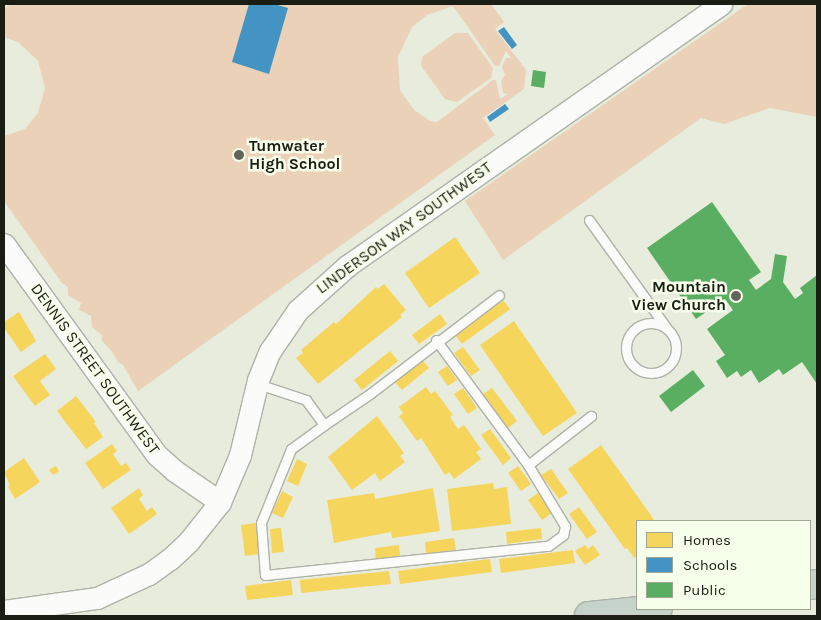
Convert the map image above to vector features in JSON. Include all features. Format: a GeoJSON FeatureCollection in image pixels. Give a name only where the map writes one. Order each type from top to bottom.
{"type":"FeatureCollection","features":[{"type":"Feature","properties":{"kind":"highway"},"geometry":{"type":"LineString","coordinates":[[589,616],[648,610]]}},
{"type":"Feature","properties":{"kind":"street","name":"LINDERSON WAY SOUTHWEST"},"geometry":{"type":"LineString","coordinates":[[4,611],[72,603],[123,588],[170,559],[206,522],[220,502],[240,456],[258,384],[283,329],[320,287],[721,4]]}},
{"type":"Feature","properties":{"kind":"street","name":"DENNIS STREET SOUTHWEST"},"geometry":{"type":"LineString","coordinates":[[4,244],[157,455],[175,471],[220,502]]}},
{"type":"Feature","properties":{"kind":"lane"},"geometry":{"type":"LineString","coordinates":[[589,220],[666,328],[676,346],[672,364],[663,371],[652,374],[637,370],[626,358],[625,344],[630,332],[648,323],[666,328]]}},
{"type":"Feature","properties":{"kind":"lane"},"geometry":{"type":"LineString","coordinates":[[436,340],[528,464],[565,526],[563,535],[548,546],[265,575],[261,523],[291,449],[371,393],[436,340],[499,295]]}},
{"type":"Feature","properties":{"kind":"lane"},"geometry":{"type":"LineString","coordinates":[[258,384],[306,400],[324,425]]}},
{"type":"Feature","properties":{"kind":"lane"},"geometry":{"type":"LineString","coordinates":[[528,464],[591,416]]}},
{"type":"Feature","properties":{"kind":"shaded area","name":"Tumwater High School"},"geometry":{"type":"Polygon","coordinates":[[[11,4],[491,4],[504,22],[495,29],[526,70],[524,89],[483,118],[495,135],[138,391],[123,365],[118,362],[111,350],[101,340],[103,336],[92,327],[91,316],[79,310],[81,303],[68,295],[68,287],[62,283],[4,201],[4,136],[25,129],[38,113],[45,88],[38,61],[18,42],[4,37],[4,9],[11,4]],[[453,6],[427,15],[412,27],[398,57],[400,90],[414,110],[430,121],[437,122],[493,80],[496,80],[500,99],[508,94],[503,93],[501,81],[505,75],[502,67],[506,58],[511,58],[506,51],[499,66],[495,66],[453,6]]]}},
{"type":"Feature","properties":{"kind":"shaded area"},"geometry":{"type":"Polygon","coordinates":[[[748,4],[817,4],[817,117],[770,108],[724,124],[701,118],[503,260],[465,201],[748,4]]]}},
{"type":"Feature","properties":{"kind":"shaded area"},"geometry":{"type":"Polygon","coordinates":[[[455,33],[468,33],[493,68],[491,78],[457,102],[445,99],[421,66],[422,57],[455,33]]]}},
{"type":"Feature","properties":{"kind":"building: Homes"},"geometry":{"type":"Polygon","coordinates":[[[455,237],[480,273],[429,308],[405,273],[455,237]]]}},
{"type":"Feature","properties":{"kind":"building: Homes"},"geometry":{"type":"Polygon","coordinates":[[[384,284],[406,310],[400,315],[402,317],[318,384],[296,358],[303,353],[301,350],[334,322],[336,324],[376,287],[378,289],[384,284]]]}},
{"type":"Feature","properties":{"kind":"building: Homes"},"geometry":{"type":"Polygon","coordinates":[[[503,300],[510,309],[462,344],[455,335],[503,300]]]}},
{"type":"Feature","properties":{"kind":"building: Homes"},"geometry":{"type":"Polygon","coordinates":[[[19,312],[36,341],[21,352],[4,328],[4,322],[19,312]]]}},
{"type":"Feature","properties":{"kind":"building: Homes"},"geometry":{"type":"Polygon","coordinates":[[[440,314],[447,324],[419,344],[412,335],[440,314]]]}},
{"type":"Feature","properties":{"kind":"building: Homes"},"geometry":{"type":"Polygon","coordinates":[[[514,321],[577,413],[543,436],[480,345],[514,321]]]}},
{"type":"Feature","properties":{"kind":"building: Homes"},"geometry":{"type":"Polygon","coordinates":[[[463,347],[480,370],[471,376],[454,353],[463,347]]]}},
{"type":"Feature","properties":{"kind":"building: Homes"},"geometry":{"type":"Polygon","coordinates":[[[390,351],[398,361],[362,390],[354,380],[390,351]]]}},
{"type":"Feature","properties":{"kind":"building: Homes"},"geometry":{"type":"Polygon","coordinates":[[[45,354],[56,369],[40,381],[50,395],[35,406],[13,376],[45,354]]]}},
{"type":"Feature","properties":{"kind":"building: Homes"},"geometry":{"type":"Polygon","coordinates":[[[422,359],[429,368],[402,390],[394,381],[422,359]]]}},
{"type":"Feature","properties":{"kind":"building: Homes"},"geometry":{"type":"Polygon","coordinates":[[[447,366],[457,380],[448,386],[438,372],[447,366]]]}},
{"type":"Feature","properties":{"kind":"building: Homes"},"geometry":{"type":"Polygon","coordinates":[[[426,387],[431,394],[435,391],[453,415],[450,417],[458,429],[464,425],[481,449],[476,452],[481,459],[454,479],[449,472],[445,475],[421,438],[417,441],[399,416],[403,413],[399,407],[426,387]]]}},
{"type":"Feature","properties":{"kind":"building: Homes"},"geometry":{"type":"Polygon","coordinates":[[[463,388],[477,408],[468,414],[454,394],[463,388]]]}},
{"type":"Feature","properties":{"kind":"building: Homes"},"geometry":{"type":"Polygon","coordinates":[[[492,388],[517,421],[508,428],[483,394],[492,388]]]}},
{"type":"Feature","properties":{"kind":"building: Homes"},"geometry":{"type":"Polygon","coordinates":[[[76,396],[96,422],[94,423],[103,437],[86,449],[57,411],[76,396]]]}},
{"type":"Feature","properties":{"kind":"building: Homes"},"geometry":{"type":"Polygon","coordinates":[[[377,416],[404,453],[400,456],[405,462],[380,481],[375,473],[352,490],[328,457],[377,416]]]}},
{"type":"Feature","properties":{"kind":"building: Homes"},"geometry":{"type":"Polygon","coordinates":[[[490,429],[511,458],[503,465],[481,435],[490,429]]]}},
{"type":"Feature","properties":{"kind":"building: Homes"},"geometry":{"type":"Polygon","coordinates":[[[112,444],[117,451],[113,454],[121,466],[126,463],[131,470],[103,489],[85,463],[112,444]]]}},
{"type":"Feature","properties":{"kind":"building: Homes"},"geometry":{"type":"Polygon","coordinates":[[[601,445],[654,520],[636,520],[636,557],[634,558],[627,548],[625,549],[568,469],[601,445]]]}},
{"type":"Feature","properties":{"kind":"building: Homes"},"geometry":{"type":"Polygon","coordinates":[[[24,458],[40,482],[15,499],[8,487],[10,485],[4,472],[24,458]]]}},
{"type":"Feature","properties":{"kind":"building: Homes"},"geometry":{"type":"Polygon","coordinates":[[[297,459],[307,464],[298,486],[287,481],[297,459]]]}},
{"type":"Feature","properties":{"kind":"building: Homes"},"geometry":{"type":"Polygon","coordinates":[[[56,466],[59,471],[53,475],[49,470],[56,466]]]}},
{"type":"Feature","properties":{"kind":"building: Homes"},"geometry":{"type":"Polygon","coordinates":[[[518,466],[531,484],[521,491],[508,473],[518,466]]]}},
{"type":"Feature","properties":{"kind":"building: Homes"},"geometry":{"type":"Polygon","coordinates":[[[551,469],[568,493],[559,499],[541,475],[551,469]]]}},
{"type":"Feature","properties":{"kind":"building: Homes"},"geometry":{"type":"Polygon","coordinates":[[[493,483],[494,489],[507,487],[511,524],[452,531],[447,489],[493,483]]]}},
{"type":"Feature","properties":{"kind":"building: Homes"},"geometry":{"type":"Polygon","coordinates":[[[139,488],[143,495],[139,499],[147,511],[152,507],[157,514],[129,534],[111,508],[139,488]]]}},
{"type":"Feature","properties":{"kind":"building: Homes"},"geometry":{"type":"Polygon","coordinates":[[[433,488],[440,531],[392,538],[391,532],[334,543],[327,500],[374,493],[375,499],[433,488]]]}},
{"type":"Feature","properties":{"kind":"building: Homes"},"geometry":{"type":"Polygon","coordinates":[[[282,491],[293,497],[283,518],[272,513],[282,491]]]}},
{"type":"Feature","properties":{"kind":"building: Homes"},"geometry":{"type":"Polygon","coordinates":[[[538,493],[552,513],[542,520],[528,500],[538,493]]]}},
{"type":"Feature","properties":{"kind":"building: Homes"},"geometry":{"type":"Polygon","coordinates":[[[579,507],[597,532],[587,539],[569,514],[579,507]]]}},
{"type":"Feature","properties":{"kind":"building: Homes"},"geometry":{"type":"Polygon","coordinates":[[[256,523],[260,554],[245,556],[241,525],[256,523]]]}},
{"type":"Feature","properties":{"kind":"building: Homes"},"geometry":{"type":"Polygon","coordinates":[[[281,528],[284,552],[272,553],[270,529],[281,528]]]}},
{"type":"Feature","properties":{"kind":"building: Homes"},"geometry":{"type":"Polygon","coordinates":[[[541,528],[542,539],[507,544],[506,532],[541,528]]]}},
{"type":"Feature","properties":{"kind":"building: Homes"},"geometry":{"type":"Polygon","coordinates":[[[454,538],[456,550],[426,554],[425,542],[454,538]]]}},
{"type":"Feature","properties":{"kind":"building: Homes"},"geometry":{"type":"Polygon","coordinates":[[[399,545],[400,556],[376,559],[375,548],[399,545]]]}},
{"type":"Feature","properties":{"kind":"building: Homes"},"geometry":{"type":"Polygon","coordinates":[[[585,545],[588,549],[593,545],[600,555],[585,565],[575,551],[585,545]]]}},
{"type":"Feature","properties":{"kind":"building: Homes"},"geometry":{"type":"Polygon","coordinates":[[[573,550],[575,563],[501,573],[499,559],[573,550]]]}},
{"type":"Feature","properties":{"kind":"building: Homes"},"geometry":{"type":"Polygon","coordinates":[[[490,559],[492,572],[400,584],[398,571],[490,559]]]}},
{"type":"Feature","properties":{"kind":"building: Homes"},"geometry":{"type":"Polygon","coordinates":[[[389,571],[391,584],[301,593],[300,580],[389,571]]]}},
{"type":"Feature","properties":{"kind":"building: Homes"},"geometry":{"type":"Polygon","coordinates":[[[291,580],[293,595],[247,600],[245,586],[291,580]]]}},
{"type":"Feature","properties":{"kind":"building: Schools"},"geometry":{"type":"Polygon","coordinates":[[[249,4],[274,4],[288,8],[269,74],[232,62],[249,4]]]}},
{"type":"Feature","properties":{"kind":"building: Schools"},"geometry":{"type":"Polygon","coordinates":[[[504,27],[517,45],[512,49],[498,31],[504,27]]]}},
{"type":"Feature","properties":{"kind":"building: Schools"},"geometry":{"type":"Polygon","coordinates":[[[505,104],[509,109],[490,122],[487,117],[505,104]]]}},
{"type":"Feature","properties":{"kind":"building: Public"},"geometry":{"type":"Polygon","coordinates":[[[533,70],[546,72],[544,88],[531,86],[533,70]]]}},
{"type":"Feature","properties":{"kind":"building: Public","name":"Mountain View Church"},"geometry":{"type":"Polygon","coordinates":[[[712,202],[761,272],[749,280],[756,290],[771,279],[775,254],[787,256],[783,282],[795,299],[803,293],[800,288],[817,275],[817,384],[802,362],[783,375],[779,369],[759,383],[751,370],[741,377],[737,371],[727,378],[716,361],[725,355],[707,329],[733,310],[725,299],[696,319],[647,248],[712,202]]]}},
{"type":"Feature","properties":{"kind":"building: Public"},"geometry":{"type":"Polygon","coordinates":[[[693,370],[705,386],[671,412],[659,396],[693,370]]]}},
{"type":"Feature","properties":{"kind":"place","name":"Tumwater High School"},"geometry":{"type":"Point","coordinates":[239,155]}},
{"type":"Feature","properties":{"kind":"place","name":"Mountain View Church"},"geometry":{"type":"Point","coordinates":[736,296]}}]}
